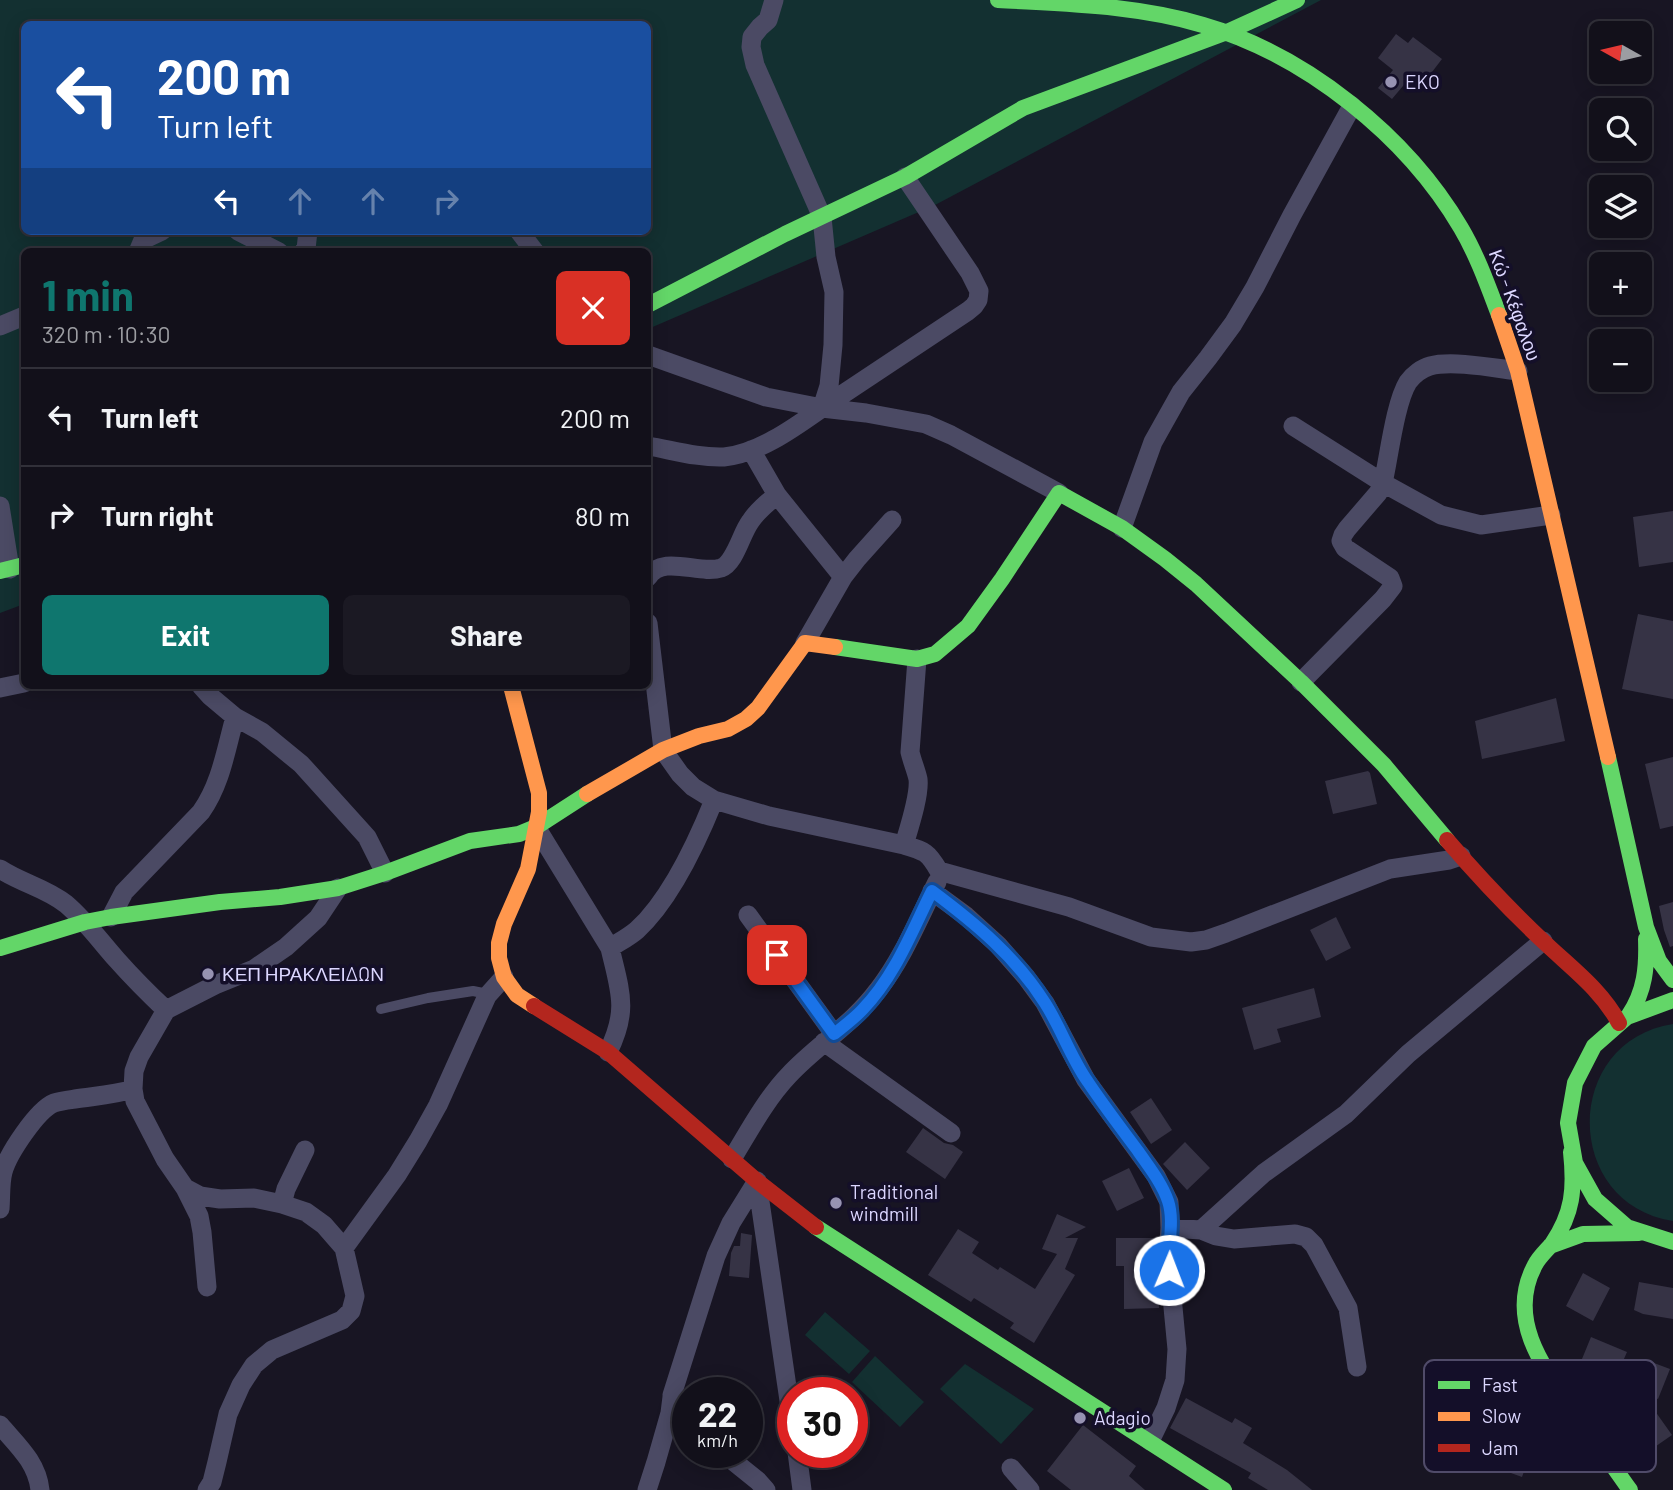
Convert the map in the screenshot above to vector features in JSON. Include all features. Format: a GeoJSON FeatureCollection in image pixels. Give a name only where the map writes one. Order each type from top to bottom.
{"type":"FeatureCollection","features":[{"type":"Feature","properties":{"kind":"street"},"geometry":{"type":"LineString","coordinates":[[774,0],[768,20],[752,37],[751,47],[755,65],[822,217],[826,257],[834,292],[830,386],[822,408]]}},
{"type":"Feature","properties":{"kind":"street","name":"Κώ - Κέφαλου"},"geometry":{"type":"LineString","coordinates":[[998,0],[1135,10],[1227,32],[1259,46],[1321,82],[1352,106],[1387,136],[1438,195],[1460,227],[1489,286],[1518,371],[1646,926],[1659,961],[1673,980]]}},
{"type":"Feature","properties":{"kind":"street"},"geometry":{"type":"LineString","coordinates":[[651,303],[905,177],[1023,108],[1227,32],[1297,0]]}},
{"type":"Feature","properties":{"kind":"street"},"geometry":{"type":"LineString","coordinates":[[1122,528],[1153,442],[1181,392],[1216,346],[1255,287],[1352,106]]}},
{"type":"Feature","properties":{"kind":"street"},"geometry":{"type":"LineString","coordinates":[[651,447],[692,455],[725,457],[751,450],[788,433],[974,306],[979,292],[970,273],[905,177]]}},
{"type":"Feature","properties":{"kind":"street"},"geometry":{"type":"LineString","coordinates":[[140,248],[143,240],[154,235]]}},
{"type":"Feature","properties":{"kind":"street"},"geometry":{"type":"LineString","coordinates":[[246,235],[271,248]]}},
{"type":"Feature","properties":{"kind":"street"},"geometry":{"type":"LineString","coordinates":[[0,326],[21,317]]}},
{"type":"Feature","properties":{"kind":"street"},"geometry":{"type":"LineString","coordinates":[[651,356],[766,397],[926,425],[951,435],[1122,528],[1196,584],[1301,682],[1384,765],[1461,856],[1543,942],[1624,1019]]}},
{"type":"Feature","properties":{"kind":"street"},"geometry":{"type":"LineString","coordinates":[[1301,682],[1383,599],[1392,586],[1390,578],[1345,548],[1342,541],[1347,529],[1378,494],[1383,484],[1399,405],[1408,382],[1419,370],[1430,366],[1476,365],[1518,371]]}},
{"type":"Feature","properties":{"kind":"street"},"geometry":{"type":"LineString","coordinates":[[1293,426],[1383,484],[1441,514],[1480,524],[1551,515]]}},
{"type":"Feature","properties":{"kind":"street"},"geometry":{"type":"LineString","coordinates":[[751,450],[777,495],[843,577]]}},
{"type":"Feature","properties":{"kind":"street"},"geometry":{"type":"LineString","coordinates":[[805,643],[917,659],[935,654],[968,626],[1059,493]]}},
{"type":"Feature","properties":{"kind":"street"},"geometry":{"type":"LineString","coordinates":[[651,572],[673,566],[714,569],[724,567],[732,559],[748,524],[759,509],[777,495]]}},
{"type":"Feature","properties":{"kind":"street"},"geometry":{"type":"LineString","coordinates":[[0,506],[12,568]]}},
{"type":"Feature","properties":{"kind":"street"},"geometry":{"type":"LineString","coordinates":[[0,948],[85,922],[111,917],[338,888],[470,841],[519,834],[536,827],[584,795],[663,750],[699,736],[728,729],[746,719],[758,708],[805,643],[843,577],[892,520]]}},
{"type":"Feature","properties":{"kind":"street"},"geometry":{"type":"LineString","coordinates":[[651,648],[663,750],[693,787],[714,800],[769,816],[924,851],[939,870],[937,883],[879,989],[863,1009],[788,1076],[773,1094],[732,1159]]}},
{"type":"Feature","properties":{"kind":"street"},"geometry":{"type":"LineString","coordinates":[[904,845],[918,788],[918,777],[910,752],[917,659]]}},
{"type":"Feature","properties":{"kind":"street"},"geometry":{"type":"LineString","coordinates":[[0,688],[21,684]]}},
{"type":"Feature","properties":{"kind":"street"},"geometry":{"type":"LineString","coordinates":[[203,689],[235,717],[262,732],[301,764],[368,837],[385,873]]}},
{"type":"Feature","properties":{"kind":"street"},"geometry":{"type":"LineString","coordinates":[[512,689],[538,793],[539,811],[528,869],[504,924],[499,943],[499,958],[504,977],[517,995],[608,1052],[757,1181],[816,1227],[1224,1490]]}},
{"type":"Feature","properties":{"kind":"street"},"geometry":{"type":"LineString","coordinates":[[111,917],[124,892],[209,801],[235,717]]}},
{"type":"Feature","properties":{"kind":"street"},"geometry":{"type":"LineString","coordinates":[[610,948],[636,931],[661,902],[688,858],[714,800]]}},
{"type":"Feature","properties":{"kind":"street"},"geometry":{"type":"LineString","coordinates":[[536,827],[610,948],[622,1006],[621,1020],[608,1052]]}},
{"type":"Feature","properties":{"kind":"street"},"geometry":{"type":"LineString","coordinates":[[939,870],[1069,907],[1151,937],[1191,942],[1226,933],[1390,869],[1461,856]]}},
{"type":"Feature","properties":{"kind":"street"},"geometry":{"type":"LineString","coordinates":[[0,869],[65,903],[166,1010]]}},
{"type":"Feature","properties":{"kind":"street"},"geometry":{"type":"LineString","coordinates":[[207,1287],[199,1216],[135,1101],[134,1071],[166,1010],[254,969],[286,947],[318,918],[338,888]]}},
{"type":"Feature","properties":{"kind":"street"},"geometry":{"type":"LineString","coordinates":[[932,891],[966,916],[998,945],[1026,977],[1045,1003],[1086,1080],[1156,1176],[1169,1202],[1168,1255],[1177,1349],[1175,1380],[1166,1408],[1150,1441]]}},
{"type":"Feature","properties":{"kind":"street"},"geometry":{"type":"LineString","coordinates":[[748,915],[829,1038],[951,1133]]}},
{"type":"Feature","properties":{"kind":"street","name":"Κώ - Κέφαλου"},"geometry":{"type":"LineString","coordinates":[[1624,1019],[1639,1002],[1644,989],[1646,926]]}},
{"type":"Feature","properties":{"kind":"street"},"geometry":{"type":"LineString","coordinates":[[1201,1230],[1264,1172],[1346,1114],[1408,1054],[1543,942]]}},
{"type":"Feature","properties":{"kind":"street"},"geometry":{"type":"LineString","coordinates":[[344,1248],[418,1141],[438,1105],[487,996],[504,977]]}},
{"type":"Feature","properties":{"kind":"street"},"geometry":{"type":"LineString","coordinates":[[1539,1360],[1527,1323],[1526,1290],[1535,1264],[1550,1246],[1572,1205],[1575,1181],[1568,1111],[1573,1084],[1584,1059],[1601,1037],[1644,1008],[1673,1000]]}},
{"type":"Feature","properties":{"kind":"street"},"geometry":{"type":"LineString","coordinates":[[0,1209],[1,1173],[12,1151],[35,1119],[53,1103],[133,1090]]}},
{"type":"Feature","properties":{"kind":"street"},"geometry":{"type":"LineString","coordinates":[[282,1204],[286,1188],[305,1150]]}},
{"type":"Feature","properties":{"kind":"street"},"geometry":{"type":"LineString","coordinates":[[1572,1152],[1583,1181],[1596,1200],[1613,1216],[1639,1233],[1670,1243]]}},
{"type":"Feature","properties":{"kind":"street"},"geometry":{"type":"LineString","coordinates":[[678,1377],[716,1256],[731,1223],[757,1181]]}},
{"type":"Feature","properties":{"kind":"street"},"geometry":{"type":"LineString","coordinates":[[757,1181],[786,1377]]}},
{"type":"Feature","properties":{"kind":"street"},"geometry":{"type":"LineString","coordinates":[[185,1188],[200,1196],[254,1199],[306,1212],[324,1224],[344,1248],[355,1296],[351,1311],[342,1320],[272,1350],[254,1365],[241,1385],[228,1414],[212,1482],[207,1490]]}},
{"type":"Feature","properties":{"kind":"street"},"geometry":{"type":"LineString","coordinates":[[1170,1228],[1201,1230],[1234,1239],[1295,1234],[1306,1237],[1314,1245],[1348,1308],[1357,1367]]}},
{"type":"Feature","properties":{"kind":"street"},"geometry":{"type":"LineString","coordinates":[[1550,1246],[1583,1234],[1639,1233]]}},
{"type":"Feature","properties":{"kind":"street"},"geometry":{"type":"LineString","coordinates":[[647,1490],[670,1413],[672,1395]]}},
{"type":"Feature","properties":{"kind":"street"},"geometry":{"type":"LineString","coordinates":[[0,1424],[35,1467],[40,1490]]}},
{"type":"Feature","properties":{"kind":"street"},"geometry":{"type":"LineString","coordinates":[[742,1468],[766,1490]]}},
{"type":"Feature","properties":{"kind":"street"},"geometry":{"type":"LineString","coordinates":[[799,1468],[802,1490]]}},
{"type":"Feature","properties":{"kind":"street"},"geometry":{"type":"LineString","coordinates":[[1011,1468],[1030,1490]]}},
{"type":"Feature","properties":{"kind":"street"},"geometry":{"type":"LineString","coordinates":[[1617,1472],[1630,1490]]}},
{"type":"Feature","properties":{"kind":"lane"},"geometry":{"type":"LineString","coordinates":[[381,1009],[473,991],[487,996]]}},
{"type":"Feature","properties":{"kind":"green space"},"geometry":{"type":"Polygon","coordinates":[[[0,0],[1321,0],[935,205],[651,328],[651,248],[21,248],[21,605],[0,613],[0,0]]]}},
{"type":"Feature","properties":{"kind":"green space"},"geometry":{"type":"Polygon","coordinates":[[[1673,1024],[1673,1221],[1637,1208],[1611,1185],[1595,1156],[1590,1122],[1595,1089],[1611,1060],[1637,1037],[1673,1024]]]}},
{"type":"Feature","properties":{"kind":"green space"},"geometry":{"type":"Polygon","coordinates":[[[825,1312],[870,1351],[849,1374],[805,1335],[825,1312]]]}},
{"type":"Feature","properties":{"kind":"green space"},"geometry":{"type":"Polygon","coordinates":[[[875,1356],[924,1402],[900,1427],[868,1397],[868,1377],[856,1377],[875,1356]]]}},
{"type":"Feature","properties":{"kind":"green space"},"geometry":{"type":"Polygon","coordinates":[[[965,1364],[1034,1409],[1001,1444],[940,1389],[965,1364]]]}},
{"type":"Feature","properties":{"kind":"building"},"geometry":{"type":"Polygon","coordinates":[[[1396,34],[1408,43],[1413,37],[1442,59],[1419,89],[1408,80],[1392,99],[1378,88],[1393,70],[1378,58],[1396,34]]]}},
{"type":"Feature","properties":{"kind":"building"},"geometry":{"type":"Polygon","coordinates":[[[1673,511],[1673,562],[1639,567],[1633,517],[1673,511]]]}},
{"type":"Feature","properties":{"kind":"building"},"geometry":{"type":"Polygon","coordinates":[[[1638,614],[1673,621],[1673,699],[1622,689],[1638,614]]]}},
{"type":"Feature","properties":{"kind":"building"},"geometry":{"type":"Polygon","coordinates":[[[1556,698],[1565,741],[1482,759],[1475,721],[1556,698]]]}},
{"type":"Feature","properties":{"kind":"building"},"geometry":{"type":"Polygon","coordinates":[[[1673,757],[1673,826],[1660,829],[1645,764],[1673,757]]]}},
{"type":"Feature","properties":{"kind":"building"},"geometry":{"type":"Polygon","coordinates":[[[1368,771],[1377,804],[1333,814],[1325,781],[1368,771]]]}},
{"type":"Feature","properties":{"kind":"building"},"geometry":{"type":"Polygon","coordinates":[[[1673,902],[1673,946],[1670,947],[1659,906],[1673,902]]]}},
{"type":"Feature","properties":{"kind":"building"},"geometry":{"type":"Polygon","coordinates":[[[1336,917],[1351,948],[1326,961],[1310,930],[1336,917]]]}},
{"type":"Feature","properties":{"kind":"building"},"geometry":{"type":"Polygon","coordinates":[[[1314,988],[1321,1017],[1277,1029],[1281,1042],[1254,1050],[1242,1008],[1314,988]]]}},
{"type":"Feature","properties":{"kind":"building"},"geometry":{"type":"Polygon","coordinates":[[[1151,1098],[1172,1130],[1151,1144],[1130,1112],[1151,1098]]]}},
{"type":"Feature","properties":{"kind":"building"},"geometry":{"type":"Polygon","coordinates":[[[923,1128],[963,1152],[945,1179],[906,1152],[923,1128]]]}},
{"type":"Feature","properties":{"kind":"building"},"geometry":{"type":"Polygon","coordinates":[[[1185,1142],[1210,1168],[1187,1190],[1163,1164],[1185,1142]]]}},
{"type":"Feature","properties":{"kind":"building"},"geometry":{"type":"Polygon","coordinates":[[[1129,1168],[1144,1198],[1117,1211],[1102,1181],[1129,1168]]]}},
{"type":"Feature","properties":{"kind":"building"},"geometry":{"type":"Polygon","coordinates":[[[1057,1214],[1086,1227],[1065,1238],[1078,1238],[1065,1269],[1075,1275],[1034,1343],[1010,1328],[1014,1323],[974,1298],[971,1302],[928,1275],[958,1229],[979,1242],[972,1253],[1035,1289],[1057,1254],[1042,1249],[1057,1214]]]}},
{"type":"Feature","properties":{"kind":"building"},"geometry":{"type":"Polygon","coordinates":[[[741,1233],[752,1235],[749,1278],[729,1276],[731,1253],[734,1246],[740,1246],[741,1233]]]}},
{"type":"Feature","properties":{"kind":"building"},"geometry":{"type":"Polygon","coordinates":[[[1116,1238],[1155,1238],[1155,1280],[1158,1280],[1159,1308],[1124,1309],[1124,1266],[1116,1266],[1116,1238]]]}},
{"type":"Feature","properties":{"kind":"building"},"geometry":{"type":"Polygon","coordinates":[[[1583,1273],[1610,1288],[1593,1321],[1566,1306],[1583,1273]]]}},
{"type":"Feature","properties":{"kind":"building"},"geometry":{"type":"Polygon","coordinates":[[[1639,1282],[1673,1288],[1673,1319],[1634,1310],[1639,1282]]]}},
{"type":"Feature","properties":{"kind":"building"},"geometry":{"type":"Polygon","coordinates":[[[1591,1337],[1627,1352],[1624,1360],[1582,1360],[1591,1337]]]}},
{"type":"Feature","properties":{"kind":"building"},"geometry":{"type":"Polygon","coordinates":[[[1656,1364],[1670,1369],[1658,1399],[1656,1398],[1656,1364]]]}},
{"type":"Feature","properties":{"kind":"building"},"geometry":{"type":"Polygon","coordinates":[[[1186,1398],[1232,1423],[1235,1418],[1252,1428],[1243,1443],[1287,1470],[1312,1490],[1268,1490],[1248,1478],[1251,1473],[1170,1428],[1186,1398]]]}},
{"type":"Feature","properties":{"kind":"building"},"geometry":{"type":"Polygon","coordinates":[[[1656,1412],[1672,1435],[1656,1446],[1656,1412]]]}},
{"type":"Feature","properties":{"kind":"building"},"geometry":{"type":"Polygon","coordinates":[[[1083,1425],[1136,1466],[1129,1476],[1145,1490],[1071,1490],[1047,1471],[1083,1425]]]}},
{"type":"Feature","properties":{"kind":"building"},"geometry":{"type":"Polygon","coordinates":[[[1508,1472],[1524,1472],[1522,1477],[1508,1472]]]}},
{"type":"Feature","properties":{"kind":"traffic: fast"},"geometry":{"type":"LineString","coordinates":[[998,0],[1101,6],[1178,18],[1241,39],[1279,56],[1316,78],[1383,131],[1439,194],[1472,249],[1499,315]]}},
{"type":"Feature","properties":{"kind":"traffic: fast"},"geometry":{"type":"LineString","coordinates":[[651,303],[785,234],[905,177],[1023,108],[1227,32],[1297,0]]}},
{"type":"Feature","properties":{"kind":"traffic: fast"},"geometry":{"type":"LineString","coordinates":[[835,647],[917,659],[935,654],[968,626],[1059,493],[1122,528],[1196,584],[1301,682],[1384,765],[1447,840]]}},
{"type":"Feature","properties":{"kind":"traffic: fast"},"geometry":{"type":"LineString","coordinates":[[0,571],[21,566]]}},
{"type":"Feature","properties":{"kind":"traffic: fast"},"geometry":{"type":"LineString","coordinates":[[1608,757],[1646,927],[1659,961],[1673,980]]}},
{"type":"Feature","properties":{"kind":"traffic: fast"},"geometry":{"type":"LineString","coordinates":[[0,948],[85,922],[111,917],[338,888],[470,841],[519,834],[536,827],[587,794]]}},
{"type":"Feature","properties":{"kind":"traffic: fast"},"geometry":{"type":"LineString","coordinates":[[1629,1015],[1639,997],[1644,979],[1646,939]]}},
{"type":"Feature","properties":{"kind":"traffic: fast"},"geometry":{"type":"LineString","coordinates":[[1673,1000],[1627,1017],[1594,1046],[1575,1083],[1568,1123],[1575,1163],[1595,1199],[1627,1227],[1673,1242]]}},
{"type":"Feature","properties":{"kind":"traffic: fast"},"geometry":{"type":"LineString","coordinates":[[1541,1360],[1527,1325],[1527,1286],[1535,1265],[1559,1233],[1568,1211],[1573,1178],[1571,1152]]}},
{"type":"Feature","properties":{"kind":"traffic: fast"},"geometry":{"type":"LineString","coordinates":[[816,1227],[1224,1490]]}},
{"type":"Feature","properties":{"kind":"traffic: fast"},"geometry":{"type":"LineString","coordinates":[[1550,1246],[1583,1234],[1639,1233]]}},
{"type":"Feature","properties":{"kind":"traffic: fast"},"geometry":{"type":"LineString","coordinates":[[1617,1472],[1630,1490]]}},
{"type":"Feature","properties":{"kind":"traffic: slow"},"geometry":{"type":"LineString","coordinates":[[1499,315],[1518,371],[1608,757]]}},
{"type":"Feature","properties":{"kind":"traffic: slow"},"geometry":{"type":"LineString","coordinates":[[587,794],[663,750],[699,736],[728,729],[746,719],[758,708],[805,643],[835,647]]}},
{"type":"Feature","properties":{"kind":"traffic: slow"},"geometry":{"type":"LineString","coordinates":[[512,689],[539,793],[539,812],[528,869],[504,924],[499,943],[499,958],[504,977],[517,995],[534,1006]]}},
{"type":"Feature","properties":{"kind":"traffic: jam"},"geometry":{"type":"LineString","coordinates":[[1447,840],[1530,929],[1594,989],[1619,1023]]}},
{"type":"Feature","properties":{"kind":"traffic: jam"},"geometry":{"type":"LineString","coordinates":[[534,1006],[608,1052],[757,1181],[816,1227]]}},
{"type":"Feature","properties":{"kind":"place","name":"EKO"},"geometry":{"type":"Point","coordinates":[1391,82]}},
{"type":"Feature","properties":{"kind":"place","name":"ΚΕΠ ΗΡΑΚΛΕΙΔΩΝ"},"geometry":{"type":"Point","coordinates":[208,974]}},
{"type":"Feature","properties":{"kind":"place","name":"Traditional windmill"},"geometry":{"type":"Point","coordinates":[836,1203]}},
{"type":"Feature","properties":{"kind":"place","name":"Adagio"},"geometry":{"type":"Point","coordinates":[1080,1418]}},
{"type":"Feature","properties":{"kind":"route"},"geometry":{"type":"LineString","coordinates":[[777,955],[834,1034],[863,1009],[879,989],[895,964],[932,891],[966,916],[998,945],[1045,1003],[1086,1080],[1156,1176],[1169,1202],[1169,1270]]}}]}
